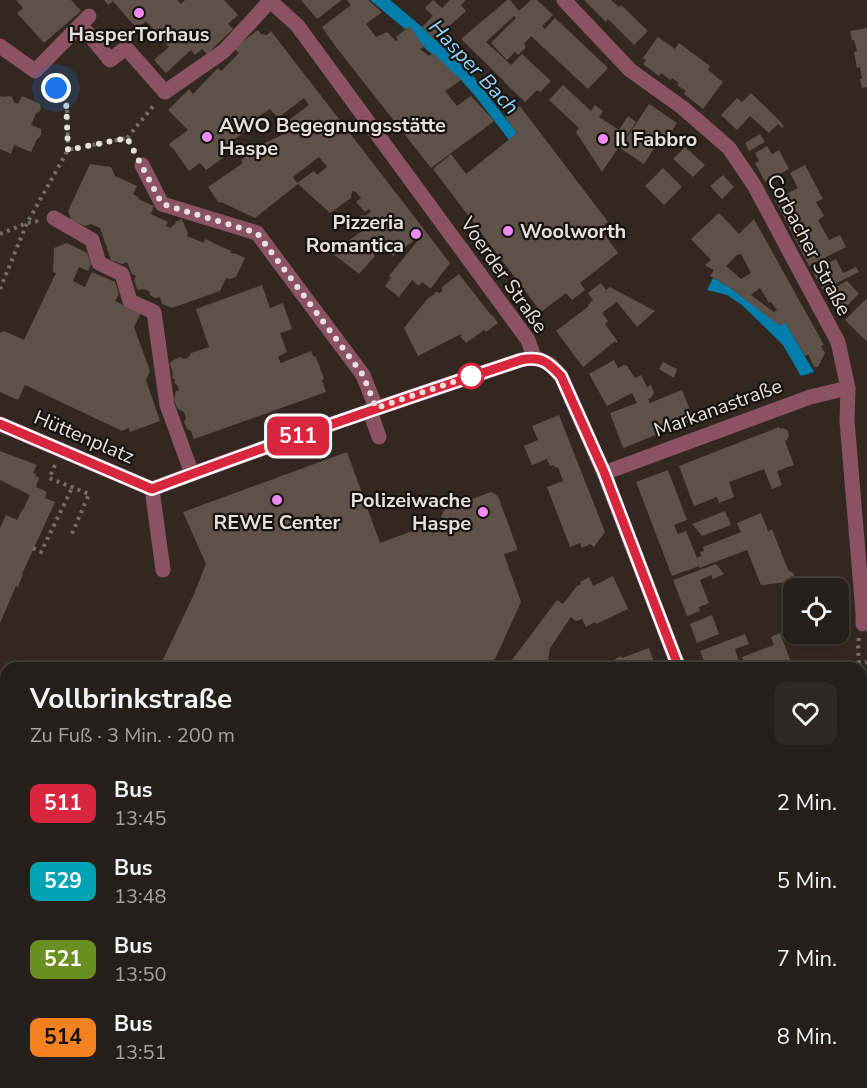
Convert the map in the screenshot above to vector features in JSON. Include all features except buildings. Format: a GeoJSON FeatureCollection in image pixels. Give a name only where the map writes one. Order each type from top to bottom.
{"type":"FeatureCollection","features":[{"type":"Feature","properties":{"kind":"street","name":"Corbacher Straße"},"geometry":{"type":"LineString","coordinates":[[564,0],[630,70],[683,108],[729,148],[754,185],[838,342],[849,388],[847,421],[864,612],[863,624]]}},
{"type":"Feature","properties":{"kind":"street"},"geometry":{"type":"LineString","coordinates":[[87,32],[110,60],[126,48],[165,92],[224,51],[270,1]]}},
{"type":"Feature","properties":{"kind":"street","name":"Voerder Straße"},"geometry":{"type":"LineString","coordinates":[[270,1],[297,25],[528,340],[534,357],[550,364],[561,376],[604,472],[677,662]]}},
{"type":"Feature","properties":{"kind":"street"},"geometry":{"type":"LineString","coordinates":[[0,46],[35,70],[89,16]]}},
{"type":"Feature","properties":{"kind":"street"},"geometry":{"type":"LineString","coordinates":[[142,165],[162,204],[257,233],[363,375],[379,437]]}},
{"type":"Feature","properties":{"kind":"street"},"geometry":{"type":"LineString","coordinates":[[54,218],[92,240],[99,263],[122,274],[130,301],[154,312],[167,405],[192,474]]}},
{"type":"Feature","properties":{"kind":"street"},"geometry":{"type":"LineString","coordinates":[[163,570],[152,489],[373,409],[534,357]]}},
{"type":"Feature","properties":{"kind":"street","name":"Markanastraße"},"geometry":{"type":"LineString","coordinates":[[604,472],[810,397],[849,388]]}},
{"type":"Feature","properties":{"kind":"street","name":"Hüttenplatz"},"geometry":{"type":"LineString","coordinates":[[0,424],[152,489]]}},
{"type":"Feature","properties":{"kind":"path"},"geometry":{"type":"LineString","coordinates":[[0,289],[27,223],[68,150],[66,100],[45,77],[35,70]]}},
{"type":"Feature","properties":{"kind":"path"},"geometry":{"type":"LineString","coordinates":[[68,150],[127,138],[165,92]]}},
{"type":"Feature","properties":{"kind":"path"},"geometry":{"type":"LineString","coordinates":[[127,138],[142,165]]}},
{"type":"Feature","properties":{"kind":"path"},"geometry":{"type":"LineString","coordinates":[[0,234],[27,223],[54,218]]}},
{"type":"Feature","properties":{"kind":"path"},"geometry":{"type":"LineString","coordinates":[[61,450],[48,478],[89,494],[71,536]]}},
{"type":"Feature","properties":{"kind":"path"},"geometry":{"type":"LineString","coordinates":[[33,548],[41,552],[72,488]]}},
{"type":"Feature","properties":{"kind":"path"},"geometry":{"type":"LineString","coordinates":[[859,662],[858,644],[863,624]]}},
{"type":"Feature","properties":{"kind":"water"},"geometry":{"type":"Polygon","coordinates":[[[370,0],[390,0],[422,27],[470,72],[517,133],[509,140],[476,97],[461,80],[424,47],[410,27],[405,29],[370,0]]]}},
{"type":"Feature","properties":{"kind":"water"},"geometry":{"type":"Polygon","coordinates":[[[713,278],[729,287],[780,325],[785,322],[814,372],[801,376],[783,345],[742,305],[727,295],[707,290],[713,278]]]}},
{"type":"Feature","properties":{"kind":"bus line","name":"511"},"geometry":{"type":"LineString","coordinates":[[0,424],[152,489],[376,408],[534,357],[550,364],[561,376],[604,472],[677,662]]}},
{"type":"Feature","properties":{"kind":"place","name":"HasperTorhaus"},"geometry":{"type":"Point","coordinates":[139,13]}},
{"type":"Feature","properties":{"kind":"place","name":"AWO Begegnungsstätte Haspe"},"geometry":{"type":"Point","coordinates":[207,137]}},
{"type":"Feature","properties":{"kind":"place","name":"Il Fabbro"},"geometry":{"type":"Point","coordinates":[603,139]}},
{"type":"Feature","properties":{"kind":"place","name":"Woolworth"},"geometry":{"type":"Point","coordinates":[508,231]}},
{"type":"Feature","properties":{"kind":"place","name":"Pizzeria Romantica"},"geometry":{"type":"Point","coordinates":[416,234]}},
{"type":"Feature","properties":{"kind":"place","name":"REWE Center"},"geometry":{"type":"Point","coordinates":[277,500]}},
{"type":"Feature","properties":{"kind":"place","name":"Polizeiwache Haspe"},"geometry":{"type":"Point","coordinates":[483,512]}},
{"type":"Feature","properties":{"kind":"route"},"geometry":{"type":"LineString","coordinates":[[56,88],[66,100],[68,150],[127,138],[162,204],[257,233],[363,375],[376,408],[471,376]]}},
{"type":"Feature","properties":{"kind":"water label","name":"Hasper Bach"},"geometry":{"type":"Point","coordinates":[474,67]}}]}
